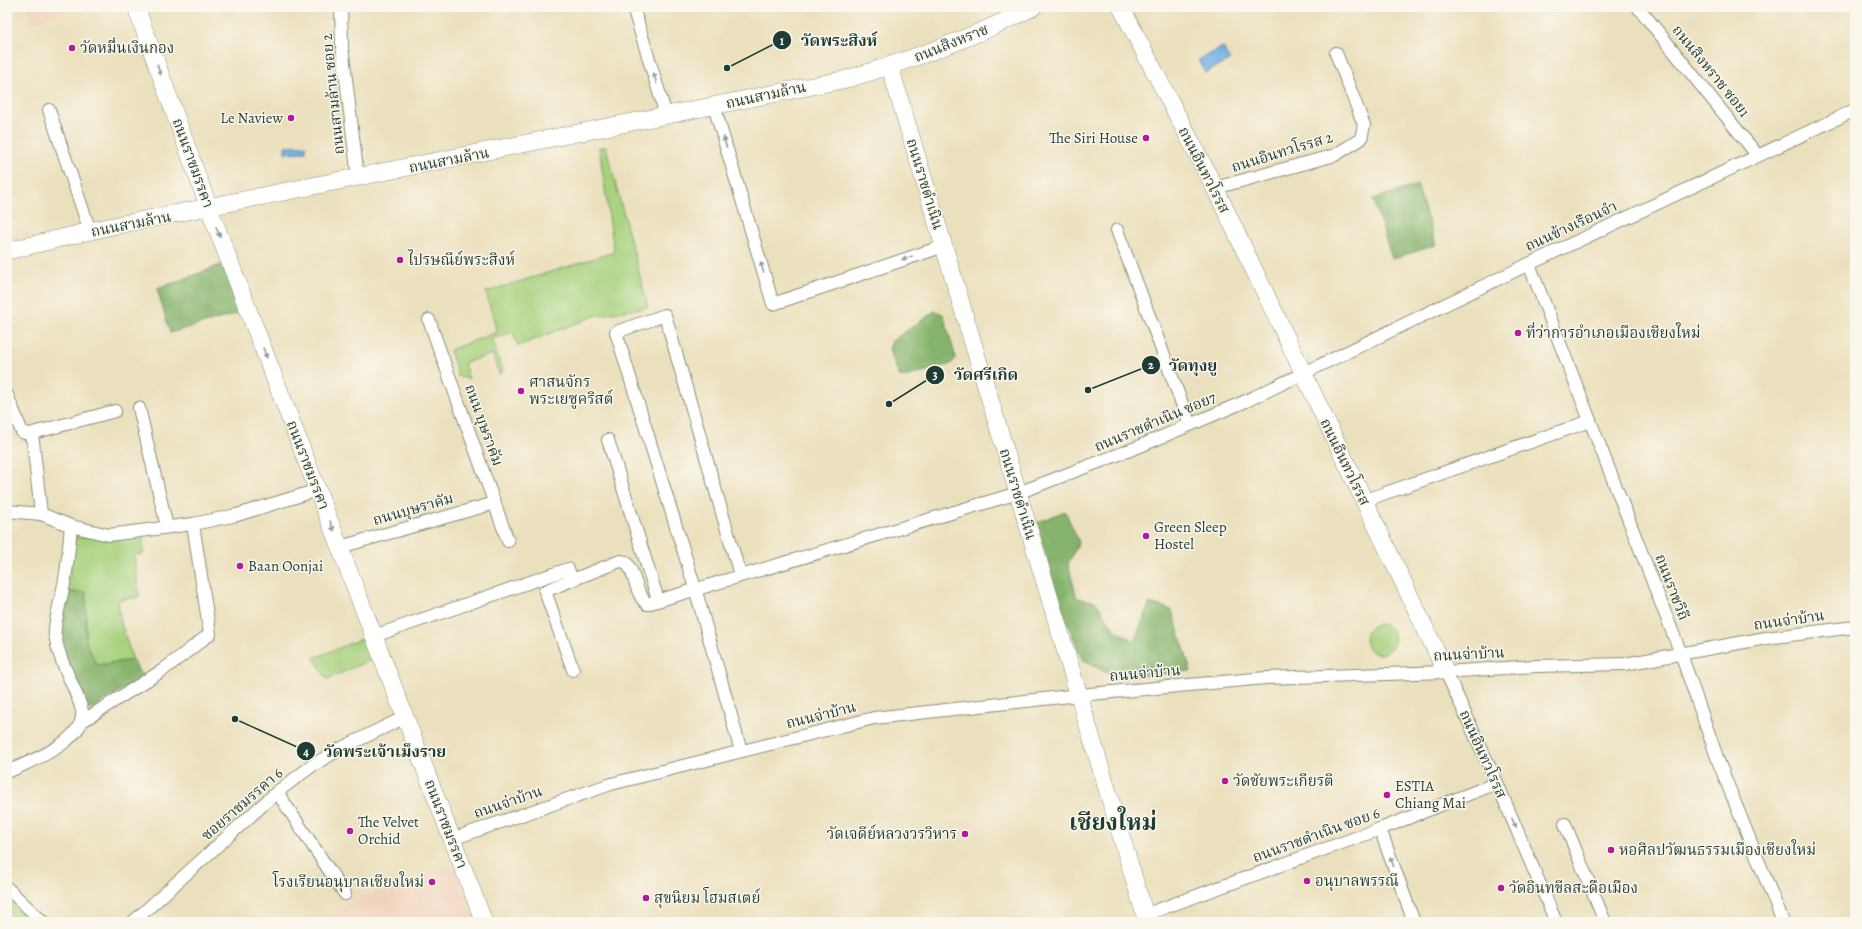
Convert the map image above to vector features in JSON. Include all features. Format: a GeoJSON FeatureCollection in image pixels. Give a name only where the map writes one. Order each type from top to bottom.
{"type":"FeatureCollection","features":[{"type":"Feature","properties":{"kind":"street","name":"ถนนราชมรรคา"},"geometry":{"type":"LineString","coordinates":[[136,7],[209,208],[484,922]]}},
{"type":"Feature","properties":{"kind":"street","name":"ถนนสามล้าน ซอย 2"},"geometry":{"type":"LineString","coordinates":[[342,7],[342,46],[358,178]]}},
{"type":"Feature","properties":{"kind":"street"},"geometry":{"type":"LineString","coordinates":[[632,7],[666,116]]}},
{"type":"Feature","properties":{"kind":"street","name":"ถนนสิงหราช"},"geometry":{"type":"LineString","coordinates":[[890,66],[959,42],[1033,7]]}},
{"type":"Feature","properties":{"kind":"street","name":"ถนนอินทวโรรส"},"geometry":{"type":"LineString","coordinates":[[1122,7],[1215,188],[1302,374],[1446,672],[1497,783],[1556,922]]}},
{"type":"Feature","properties":{"kind":"street","name":"ถนนสิงหราช ซอย1"},"geometry":{"type":"LineString","coordinates":[[1638,7],[1758,156]]}},
{"type":"Feature","properties":{"kind":"street","name":"ถนนอินทวโรรส 2"},"geometry":{"type":"LineString","coordinates":[[1215,188],[1335,155],[1361,139],[1364,125],[1336,53]]}},
{"type":"Feature","properties":{"kind":"street","name":"ถนนสามล้าน"},"geometry":{"type":"LineString","coordinates":[[7,251],[90,232],[847,79],[890,66]]}},
{"type":"Feature","properties":{"kind":"street","name":"ถนนราชดำเนิน"},"geometry":{"type":"LineString","coordinates":[[890,66],[1146,918]]}},
{"type":"Feature","properties":{"kind":"street"},"geometry":{"type":"LineString","coordinates":[[714,106],[772,304],[944,246]]}},
{"type":"Feature","properties":{"kind":"street"},"geometry":{"type":"LineString","coordinates":[[49,110],[90,232]]}},
{"type":"Feature","properties":{"kind":"street","name":"ถนนข้างเรือนจำ"},"geometry":{"type":"LineString","coordinates":[[1302,374],[1529,264],[1855,110]]}},
{"type":"Feature","properties":{"kind":"street"},"geometry":{"type":"LineString","coordinates":[[1118,230],[1190,425]]}},
{"type":"Feature","properties":{"kind":"street","name":"ถนนราชวิถี"},"geometry":{"type":"LineString","coordinates":[[1529,264],[1681,654],[1719,763],[1783,922]]}},
{"type":"Feature","properties":{"kind":"street"},"geometry":{"type":"LineString","coordinates":[[740,575],[665,315],[616,332],[695,588],[741,751]]}},
{"type":"Feature","properties":{"kind":"street","name":"ถนน บุษราคัม"},"geometry":{"type":"LineString","coordinates":[[429,320],[508,541]]}},
{"type":"Feature","properties":{"kind":"street","name":"ถนนราชดำเนิน ซอย7"},"geometry":{"type":"LineString","coordinates":[[658,600],[1018,493],[1138,447],[1302,374]]}},
{"type":"Feature","properties":{"kind":"street"},"geometry":{"type":"LineString","coordinates":[[7,395],[22,432],[28,434],[115,411]]}},
{"type":"Feature","properties":{"kind":"street"},"geometry":{"type":"LineString","coordinates":[[139,408],[167,527]]}},
{"type":"Feature","properties":{"kind":"street"},"geometry":{"type":"LineString","coordinates":[[1363,501],[1590,421]]}},
{"type":"Feature","properties":{"kind":"street"},"geometry":{"type":"LineString","coordinates":[[28,434],[33,441],[41,514]]}},
{"type":"Feature","properties":{"kind":"street"},"geometry":{"type":"LineString","coordinates":[[573,670],[545,591],[620,561],[626,562],[630,567],[642,600],[647,604],[658,600],[608,440]]}},
{"type":"Feature","properties":{"kind":"street"},"geometry":{"type":"LineString","coordinates":[[7,511],[41,514],[70,526],[109,536],[193,524],[237,515],[318,490]]}},
{"type":"Feature","properties":{"kind":"street","name":"ถนนบุษราคัม"},"geometry":{"type":"LineString","coordinates":[[340,546],[495,503]]}},
{"type":"Feature","properties":{"kind":"street"},"geometry":{"type":"LineString","coordinates":[[7,772],[49,753],[73,734],[81,722],[163,670],[210,634],[193,524]]}},
{"type":"Feature","properties":{"kind":"street"},"geometry":{"type":"LineString","coordinates":[[70,526],[65,582],[54,633],[65,671],[82,708],[81,722]]}},
{"type":"Feature","properties":{"kind":"street"},"geometry":{"type":"LineString","coordinates":[[374,636],[568,569],[572,580]]}},
{"type":"Feature","properties":{"kind":"street","name":"ถนนจ่าบ้าน"},"geometry":{"type":"LineString","coordinates":[[452,838],[611,784],[874,718],[1078,695],[1266,678],[1446,672],[1536,666],[1625,664],[1766,638],[1855,627]]}},
{"type":"Feature","properties":{"kind":"street","name":"ซอยราชมรรคา 6"},"geometry":{"type":"LineString","coordinates":[[133,922],[277,792],[313,765],[405,717]]}},
{"type":"Feature","properties":{"kind":"street","name":"ถนนราชดำเนิน ซอย 6"},"geometry":{"type":"LineString","coordinates":[[1146,918],[1497,783]]}},
{"type":"Feature","properties":{"kind":"street"},"geometry":{"type":"LineString","coordinates":[[277,792],[345,894]]}},
{"type":"Feature","properties":{"kind":"street"},"geometry":{"type":"LineString","coordinates":[[1565,824],[1605,922]]}},
{"type":"Feature","properties":{"kind":"street"},"geometry":{"type":"LineString","coordinates":[[1380,829],[1414,922]]}},
{"type":"Feature","properties":{"kind":"street"},"geometry":{"type":"LineString","coordinates":[[7,888],[43,922]]}},
{"type":"Feature","properties":{"kind":"shaded area"},"geometry":{"type":"Polygon","coordinates":[[[25,7],[72,7],[32,23],[25,7]]]}},
{"type":"Feature","properties":{"kind":"shaded area","name":"โรงเรียนอนุบาลเชียงใหม่"},"geometry":{"type":"Polygon","coordinates":[[[453,866],[475,922],[320,922],[359,898],[453,866]]]}},
{"type":"Feature","properties":{"kind":"green space"},"geometry":{"type":"Polygon","coordinates":[[[599,147],[606,147],[648,307],[595,316],[518,346],[513,332],[492,339],[503,372],[499,374],[492,354],[464,363],[469,379],[458,376],[450,350],[497,332],[486,292],[614,252],[599,147]]]}},
{"type":"Feature","properties":{"kind":"green space"},"geometry":{"type":"Polygon","coordinates":[[[1417,185],[1436,245],[1392,259],[1373,199],[1417,185]]]}},
{"type":"Feature","properties":{"kind":"green space"},"geometry":{"type":"Polygon","coordinates":[[[226,263],[243,312],[170,333],[157,289],[226,263]]]}},
{"type":"Feature","properties":{"kind":"green space"},"geometry":{"type":"Polygon","coordinates":[[[935,311],[943,314],[956,358],[951,364],[905,377],[899,376],[889,349],[892,341],[935,311]]]}},
{"type":"Feature","properties":{"kind":"green space"},"geometry":{"type":"Polygon","coordinates":[[[1065,511],[1079,542],[1068,564],[1077,598],[1096,602],[1114,629],[1134,641],[1150,603],[1172,610],[1191,671],[1115,678],[1082,659],[1061,606],[1037,523],[1065,511]]]}},
{"type":"Feature","properties":{"kind":"green space"},"geometry":{"type":"Polygon","coordinates":[[[143,534],[143,554],[134,555],[139,597],[118,600],[120,620],[133,660],[97,665],[86,642],[86,593],[68,592],[73,538],[143,534]]]}},
{"type":"Feature","properties":{"kind":"green space"},"geometry":{"type":"Polygon","coordinates":[[[68,592],[86,592],[86,642],[97,665],[133,660],[142,677],[91,709],[86,709],[74,683],[61,634],[68,592]]]}},
{"type":"Feature","properties":{"kind":"green space"},"geometry":{"type":"Polygon","coordinates":[[[1380,624],[1391,628],[1395,639],[1391,650],[1380,654],[1369,650],[1365,639],[1369,628],[1380,624]]]}},
{"type":"Feature","properties":{"kind":"green space"},"geometry":{"type":"Polygon","coordinates":[[[366,637],[373,659],[327,679],[314,658],[366,637]]]}},
{"type":"Feature","properties":{"kind":"green space"},"geometry":{"type":"Polygon","coordinates":[[[7,898],[29,922],[7,922],[7,898]]]}},
{"type":"Feature","properties":{"kind":"water"},"geometry":{"type":"Polygon","coordinates":[[[1223,47],[1230,60],[1205,73],[1198,60],[1223,47]]]}},
{"type":"Feature","properties":{"kind":"water"},"geometry":{"type":"Polygon","coordinates":[[[306,145],[306,152],[285,153],[285,146],[306,145]]]}},
{"type":"Feature","properties":{"kind":"place","name":"วัดหมื่นเงินกอง"},"geometry":{"type":"Point","coordinates":[72,48]}},
{"type":"Feature","properties":{"kind":"place","name":"วัดพระสิงห์"},"geometry":{"type":"Point","coordinates":[727,68]}},
{"type":"Feature","properties":{"kind":"place","name":"Le Naview"},"geometry":{"type":"Point","coordinates":[291,118]}},
{"type":"Feature","properties":{"kind":"place","name":"The Siri House"},"geometry":{"type":"Point","coordinates":[1146,138]}},
{"type":"Feature","properties":{"kind":"place","name":"ไปรษณีย์พระสิงห์"},"geometry":{"type":"Point","coordinates":[400,260]}},
{"type":"Feature","properties":{"kind":"place","name":"ที่ว่าการอำเภอเมืองเชียงใหม่"},"geometry":{"type":"Point","coordinates":[1518,333]}},
{"type":"Feature","properties":{"kind":"place","name":"วัดทุงยู"},"geometry":{"type":"Point","coordinates":[1088,390]}},
{"type":"Feature","properties":{"kind":"place","name":"ศาสนจักร พระเยซูคริสต์"},"geometry":{"type":"Point","coordinates":[521,391]}},
{"type":"Feature","properties":{"kind":"place","name":"วัดศรีเกิด"},"geometry":{"type":"Point","coordinates":[889,404]}},
{"type":"Feature","properties":{"kind":"place","name":"Green Sleep Hostel"},"geometry":{"type":"Point","coordinates":[1146,536]}},
{"type":"Feature","properties":{"kind":"place","name":"Baan Oonjai"},"geometry":{"type":"Point","coordinates":[240,566]}},
{"type":"Feature","properties":{"kind":"place","name":"วัดพระเจ้าเม็งราย"},"geometry":{"type":"Point","coordinates":[235,719]}},
{"type":"Feature","properties":{"kind":"place","name":"วัดชัยพระเกียรติ"},"geometry":{"type":"Point","coordinates":[1225,781]}},
{"type":"Feature","properties":{"kind":"place","name":"ESTIA Chiang Mai"},"geometry":{"type":"Point","coordinates":[1387,795]}},
{"type":"Feature","properties":{"kind":"place","name":"The Velvet Orchid"},"geometry":{"type":"Point","coordinates":[350,831]}},
{"type":"Feature","properties":{"kind":"place","name":"วัดเจดีย์หลวงวรวิหาร"},"geometry":{"type":"Point","coordinates":[965,834]}},
{"type":"Feature","properties":{"kind":"place","name":"หอศิลปวัฒนธรรมเมืองเชียงใหม่"},"geometry":{"type":"Point","coordinates":[1611,850]}},
{"type":"Feature","properties":{"kind":"place","name":"อนุบาลพรรณี"},"geometry":{"type":"Point","coordinates":[1307,881]}},
{"type":"Feature","properties":{"kind":"place","name":"โรงเรียนอนุบาลเชียงใหม่"},"geometry":{"type":"Point","coordinates":[432,882]}},
{"type":"Feature","properties":{"kind":"place","name":"วัดอินทขีลสะดือเมือง"},"geometry":{"type":"Point","coordinates":[1501,888]}},
{"type":"Feature","properties":{"kind":"place","name":"สุขนิยม โฮมสเตย์"},"geometry":{"type":"Point","coordinates":[646,898]}},
{"type":"Feature","properties":{"kind":"district","name":"เชียงใหม่"},"geometry":{"type":"Point","coordinates":[1113,822]}}]}
